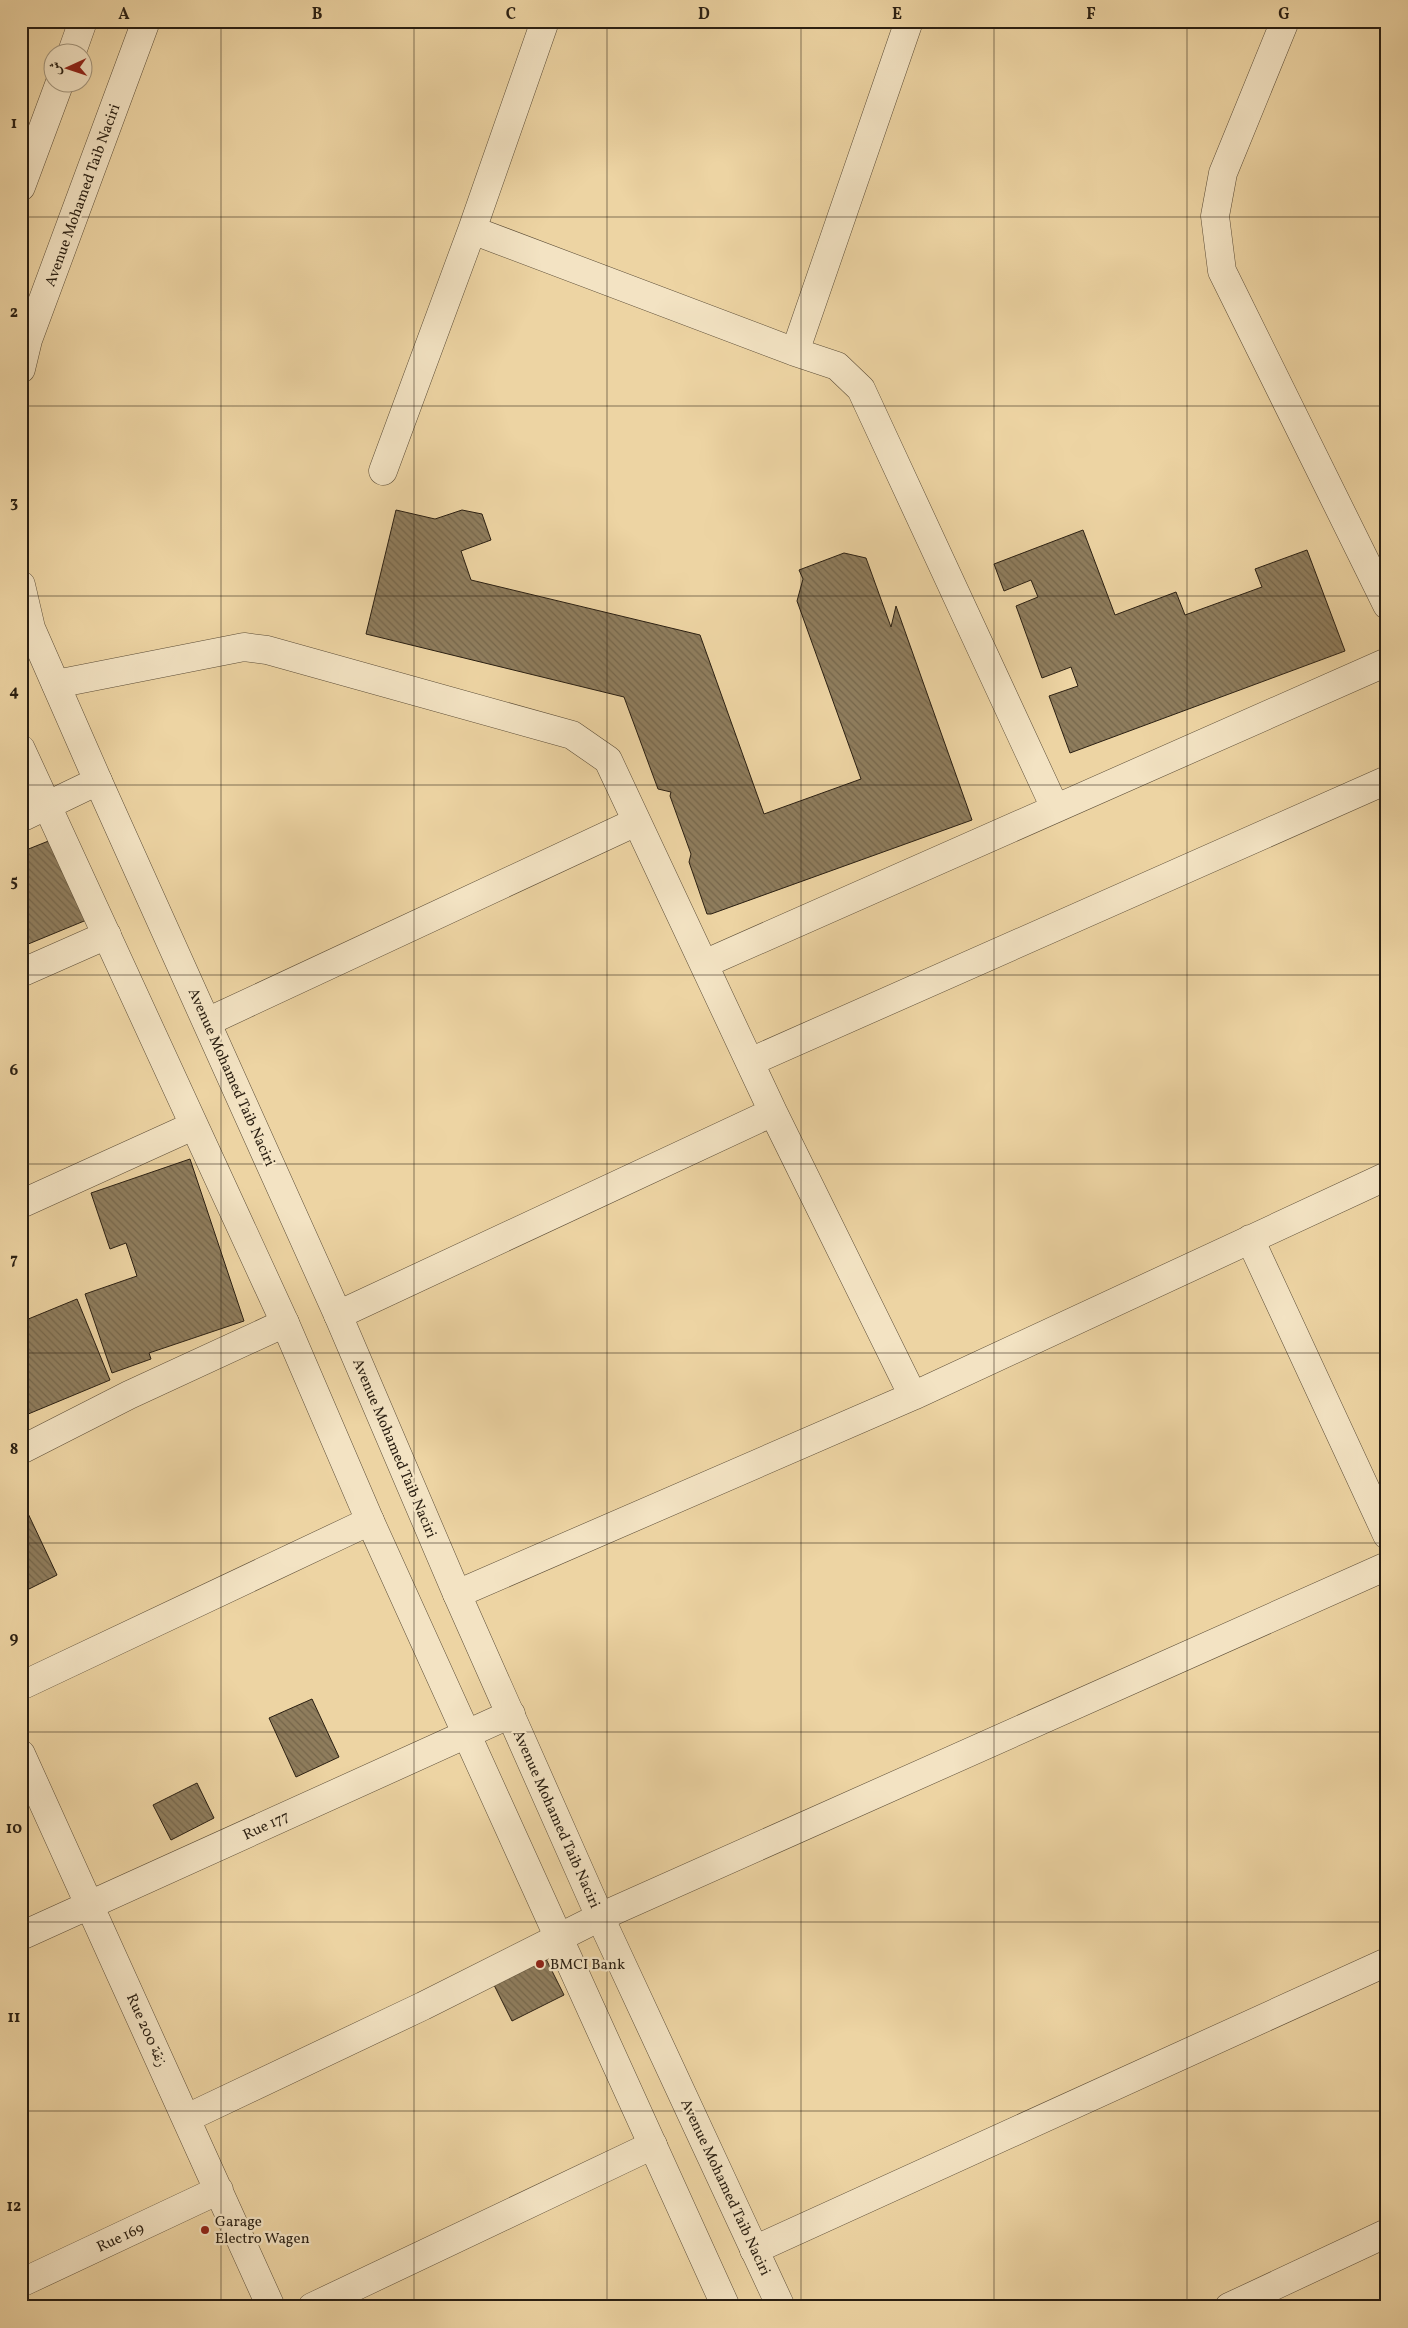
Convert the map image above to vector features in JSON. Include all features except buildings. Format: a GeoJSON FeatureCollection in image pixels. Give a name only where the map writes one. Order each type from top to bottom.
{"type":"FeatureCollection","features":[{"type":"Feature","properties":{"kind":"street"},"geometry":{"type":"LineString","coordinates":[[76,42],[83,21]]}},
{"type":"Feature","properties":{"kind":"street","name":"Avenue Mohamed Taib Naciri"},"geometry":{"type":"LineString","coordinates":[[21,369],[28,340],[146,21]]}},
{"type":"Feature","properties":{"kind":"street"},"geometry":{"type":"LineString","coordinates":[[382,471],[472,230],[545,21]]}},
{"type":"Feature","properties":{"kind":"street"},"geometry":{"type":"LineString","coordinates":[[795,352],[909,21]]}},
{"type":"Feature","properties":{"kind":"street"},"geometry":{"type":"LineString","coordinates":[[1285,21],[1223,173],[1215,216],[1222,271],[1387,605]]}},
{"type":"Feature","properties":{"kind":"street"},"geometry":{"type":"LineString","coordinates":[[21,187],[56,92]]}},
{"type":"Feature","properties":{"kind":"street"},"geometry":{"type":"LineString","coordinates":[[472,230],[795,352],[837,366],[861,389],[1054,808]]}},
{"type":"Feature","properties":{"kind":"street","name":"Avenue Mohamed Taib Naciri"},"geometry":{"type":"LineString","coordinates":[[21,585],[31,628],[98,781],[338,1315],[457,1594],[600,1917],[781,2307]]}},
{"type":"Feature","properties":{"kind":"street"},"geometry":{"type":"LineString","coordinates":[[56,684],[244,647],[267,650],[572,735],[608,760],[773,1112],[913,1396]]}},
{"type":"Feature","properties":{"kind":"street"},"geometry":{"type":"LineString","coordinates":[[704,964],[1387,662]]}},
{"type":"Feature","properties":{"kind":"street"},"geometry":{"type":"LineString","coordinates":[[21,749],[285,1323],[370,1521],[726,2307]]}},
{"type":"Feature","properties":{"kind":"street"},"geometry":{"type":"LineString","coordinates":[[750,1062],[1387,780]]}},
{"type":"Feature","properties":{"kind":"street"},"geometry":{"type":"LineString","coordinates":[[21,818],[98,781]]}},
{"type":"Feature","properties":{"kind":"street"},"geometry":{"type":"LineString","coordinates":[[207,1022],[636,822]]}},
{"type":"Feature","properties":{"kind":"street"},"geometry":{"type":"LineString","coordinates":[[21,973],[107,935]]}},
{"type":"Feature","properties":{"kind":"street"},"geometry":{"type":"LineString","coordinates":[[338,1315],[773,1112]]}},
{"type":"Feature","properties":{"kind":"street"},"geometry":{"type":"LineString","coordinates":[[21,1204],[193,1126]]}},
{"type":"Feature","properties":{"kind":"street"},"geometry":{"type":"LineString","coordinates":[[457,1594],[913,1396],[1387,1176]]}},
{"type":"Feature","properties":{"kind":"street"},"geometry":{"type":"LineString","coordinates":[[1250,1239],[1387,1535]]}},
{"type":"Feature","properties":{"kind":"street"},"geometry":{"type":"LineString","coordinates":[[21,1450],[129,1395],[285,1323]]}},
{"type":"Feature","properties":{"kind":"street"},"geometry":{"type":"LineString","coordinates":[[21,1686],[370,1521]]}},
{"type":"Feature","properties":{"kind":"street"},"geometry":{"type":"LineString","coordinates":[[187,2118],[423,2006],[600,1917],[1387,1566]]}},
{"type":"Feature","properties":{"kind":"street","name":"Rue 177"},"geometry":{"type":"LineString","coordinates":[[21,1936],[511,1714]]}},
{"type":"Feature","properties":{"kind":"street","name":"Rue 200 زنقة"},"geometry":{"type":"LineString","coordinates":[[21,1754],[272,2307]]}},
{"type":"Feature","properties":{"kind":"street"},"geometry":{"type":"LineString","coordinates":[[754,2250],[1387,1962]]}},
{"type":"Feature","properties":{"kind":"street"},"geometry":{"type":"LineString","coordinates":[[312,2307],[653,2145]]}},
{"type":"Feature","properties":{"kind":"street","name":"Rue 169"},"geometry":{"type":"LineString","coordinates":[[21,2283],[219,2190]]}},
{"type":"Feature","properties":{"kind":"street"},"geometry":{"type":"LineString","coordinates":[[1228,2307],[1387,2233]]}},
{"type":"Feature","properties":{"kind":"place","name":"BMCI Bank"},"geometry":{"type":"Point","coordinates":[540,1964]}},
{"type":"Feature","properties":{"kind":"place","name":"Garage Electro Wagen"},"geometry":{"type":"Point","coordinates":[205,2230]}}]}
